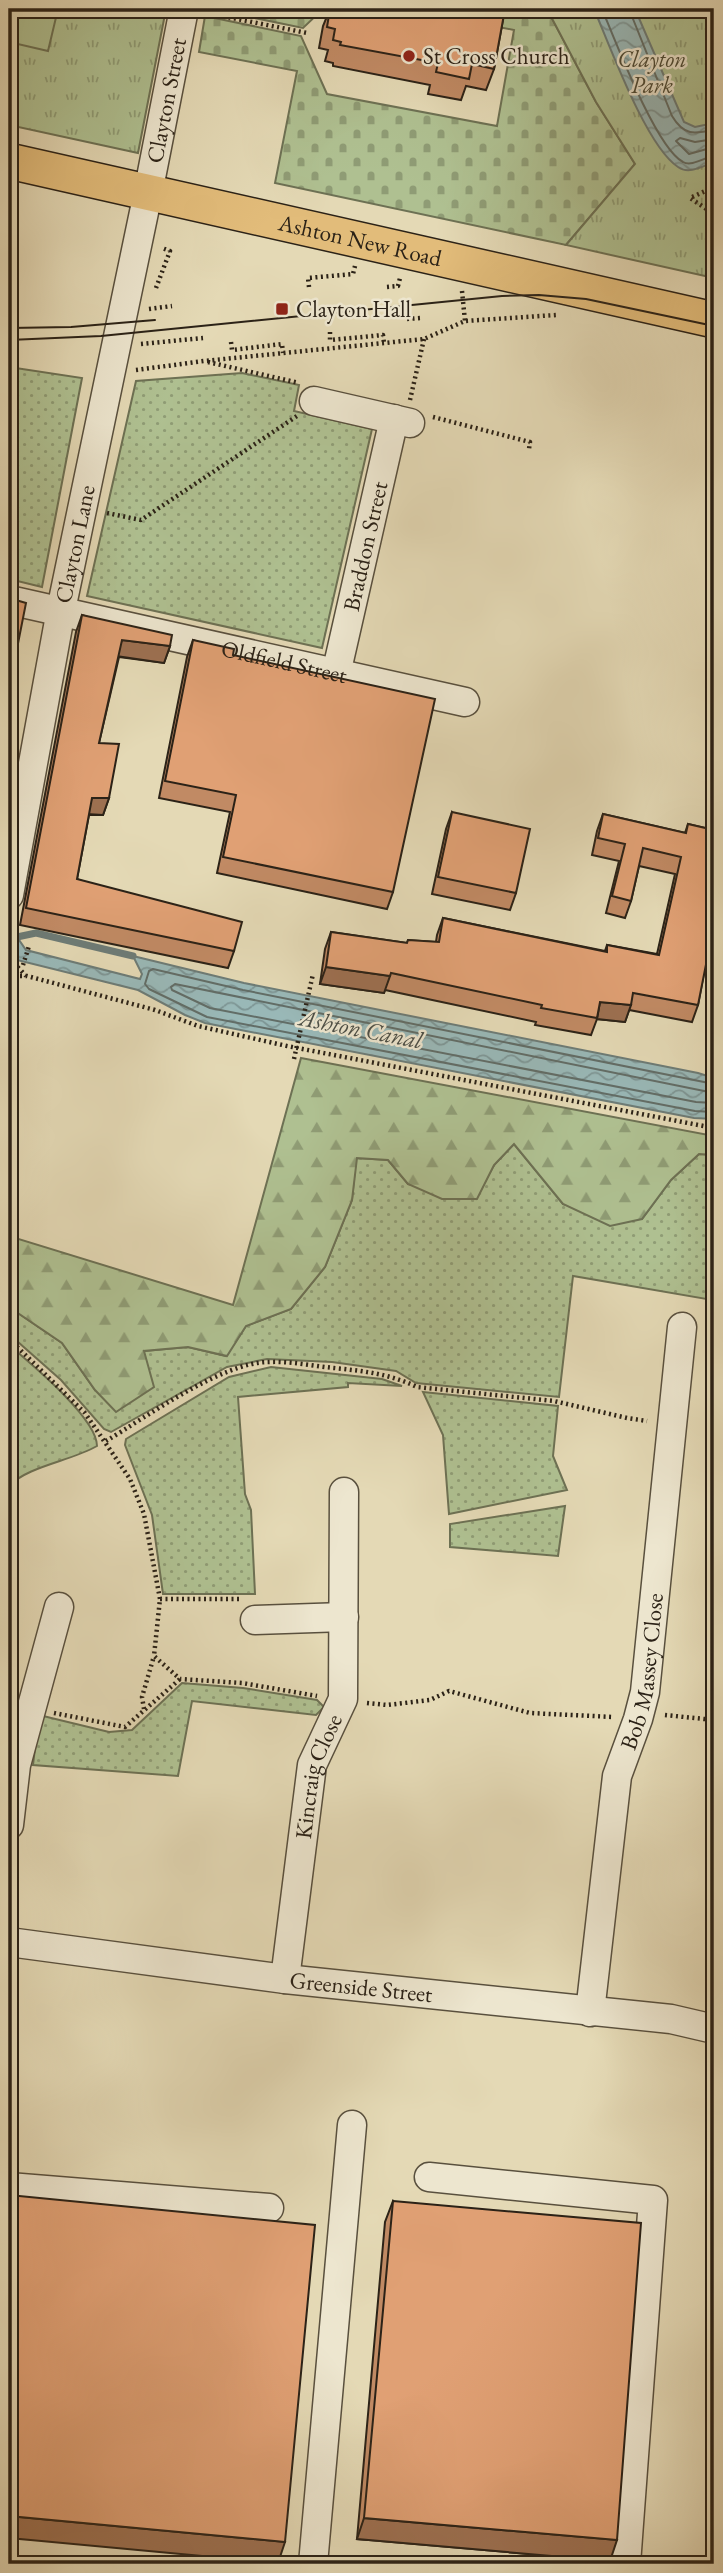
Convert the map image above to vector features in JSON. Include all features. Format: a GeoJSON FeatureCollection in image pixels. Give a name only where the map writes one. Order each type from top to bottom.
{"type":"FeatureCollection","features":[{"type":"Feature","properties":{"kind":"main road","name":"Ashton New Road"},"geometry":{"type":"LineString","coordinates":[[9,161],[714,320]]}},
{"type":"Feature","properties":{"kind":"street","name":"Clayton Street"},"geometry":{"type":"LineString","coordinates":[[148,193],[192,10]]}},
{"type":"Feature","properties":{"kind":"street","name":"Clayton Lane"},"geometry":{"type":"LineString","coordinates":[[9,895],[61,610],[148,193]]}},
{"type":"Feature","properties":{"kind":"street"},"geometry":{"type":"LineString","coordinates":[[307,403],[404,421]]}},
{"type":"Feature","properties":{"kind":"street","name":"Braddon Street"},"geometry":{"type":"LineString","coordinates":[[336,674],[404,421]]}},
{"type":"Feature","properties":{"kind":"street","name":"Oldfield Street"},"geometry":{"type":"LineString","coordinates":[[9,600],[466,702]]}},
{"type":"Feature","properties":{"kind":"street","name":"Bob Massey Close"},"geometry":{"type":"LineString","coordinates":[[590,2012],[617,1776],[645,1692],[682,1326]]}},
{"type":"Feature","properties":{"kind":"street","name":"Kincraig Close"},"geometry":{"type":"LineString","coordinates":[[285,1979],[312,1765],[343,1699],[344,1492]]}},
{"type":"Feature","properties":{"kind":"street"},"geometry":{"type":"LineString","coordinates":[[9,1825],[16,1765],[59,1607]]}},
{"type":"Feature","properties":{"kind":"street"},"geometry":{"type":"LineString","coordinates":[[255,1620],[344,1617]]}},
{"type":"Feature","properties":{"kind":"street","name":"Greenside Street"},"geometry":{"type":"LineString","coordinates":[[9,1942],[285,1979],[671,2020],[714,2029]]}},
{"type":"Feature","properties":{"kind":"street"},"geometry":{"type":"LineString","coordinates":[[313,2564],[352,2126]]}},
{"type":"Feature","properties":{"kind":"street"},"geometry":{"type":"LineString","coordinates":[[429,2177],[653,2200],[626,2564]]}},
{"type":"Feature","properties":{"kind":"street"},"geometry":{"type":"LineString","coordinates":[[9,2187],[269,2208]]}},
{"type":"Feature","properties":{"kind":"path"},"geometry":{"type":"LineString","coordinates":[[192,10],[307,33]]}},
{"type":"Feature","properties":{"kind":"path"},"geometry":{"type":"LineString","coordinates":[[714,187],[690,198],[714,214]]}},
{"type":"Feature","properties":{"kind":"path"},"geometry":{"type":"LineString","coordinates":[[309,287],[308,278],[353,274],[356,261]]}},
{"type":"Feature","properties":{"kind":"path"},"geometry":{"type":"LineString","coordinates":[[387,287],[398,286]]}},
{"type":"Feature","properties":{"kind":"path"},"geometry":{"type":"LineString","coordinates":[[148,309],[172,306]]}},
{"type":"Feature","properties":{"kind":"path"},"geometry":{"type":"LineString","coordinates":[[407,320],[421,318]]}},
{"type":"Feature","properties":{"kind":"path"},"geometry":{"type":"LineString","coordinates":[[133,370],[424,339],[465,321]]}},
{"type":"Feature","properties":{"kind":"path"},"geometry":{"type":"LineString","coordinates":[[330,332],[330,340],[383,335],[384,343]]}},
{"type":"Feature","properties":{"kind":"path"},"geometry":{"type":"LineString","coordinates":[[139,345],[203,338]]}},
{"type":"Feature","properties":{"kind":"path"},"geometry":{"type":"LineString","coordinates":[[404,421],[424,339]]}},
{"type":"Feature","properties":{"kind":"path"},"geometry":{"type":"LineString","coordinates":[[231,342],[232,350],[282,344],[283,353]]}},
{"type":"Feature","properties":{"kind":"path"},"geometry":{"type":"LineString","coordinates":[[82,508],[141,520],[297,416],[307,403]]}},
{"type":"Feature","properties":{"kind":"path"},"geometry":{"type":"LineString","coordinates":[[23,965],[29,946]]}},
{"type":"Feature","properties":{"kind":"path"},"geometry":{"type":"LineString","coordinates":[[9,961],[27,976]]}},
{"type":"Feature","properties":{"kind":"path"},"geometry":{"type":"LineString","coordinates":[[294,1059],[313,974]]}},
{"type":"Feature","properties":{"kind":"path"},"geometry":{"type":"LineString","coordinates":[[9,976],[27,976],[155,1010],[198,1026],[249,1037],[714,1128]]}},
{"type":"Feature","properties":{"kind":"path"},"geometry":{"type":"LineString","coordinates":[[9,1339],[85,1413],[130,1479],[144,1514],[160,1599],[154,1656],[142,1697],[145,1710]]}},
{"type":"Feature","properties":{"kind":"path"},"geometry":{"type":"LineString","coordinates":[[106,1441],[210,1379],[233,1369],[268,1362],[377,1373],[398,1378],[417,1387],[554,1401],[627,1419],[672,1423]]}},
{"type":"Feature","properties":{"kind":"path"},"geometry":{"type":"LineString","coordinates":[[160,1599],[252,1599],[255,1620]]}},
{"type":"Feature","properties":{"kind":"path"},"geometry":{"type":"LineString","coordinates":[[154,1656],[180,1679],[242,1683],[387,1705],[430,1700],[449,1691],[530,1713],[714,1720]]}},
{"type":"Feature","properties":{"kind":"path"},"geometry":{"type":"LineString","coordinates":[[31,1708],[125,1727],[180,1679]]}},
{"type":"Feature","properties":{"kind":"green space"},"geometry":{"type":"Polygon","coordinates":[[[9,9],[166,9],[138,153],[9,125],[9,9]]]}},
{"type":"Feature","properties":{"kind":"green space"},"geometry":{"type":"Polygon","coordinates":[[[9,9],[58,9],[48,51],[9,42],[9,9]]]}},
{"type":"Feature","properties":{"kind":"green space"},"geometry":{"type":"Polygon","coordinates":[[[211,9],[323,9],[303,28],[211,9]]]}},
{"type":"Feature","properties":{"kind":"green space"},"geometry":{"type":"Polygon","coordinates":[[[406,9],[547,9],[596,102],[635,164],[566,245],[275,183],[297,71],[199,52],[205,16],[301,36],[327,94],[497,126],[514,30],[406,9]]]}},
{"type":"Feature","properties":{"kind":"green space","name":"Clayton Park"},"geometry":{"type":"Polygon","coordinates":[[[547,9],[714,9],[714,278],[566,245],[635,164],[596,102],[547,9]]]}},
{"type":"Feature","properties":{"kind":"green space"},"geometry":{"type":"Polygon","coordinates":[[[9,367],[82,378],[42,587],[9,579],[9,367]]]}},
{"type":"Feature","properties":{"kind":"green space"},"geometry":{"type":"Polygon","coordinates":[[[242,373],[299,385],[294,411],[372,429],[322,648],[87,596],[136,381],[242,373]]]}},
{"type":"Feature","properties":{"kind":"green space"},"geometry":{"type":"Polygon","coordinates":[[[301,1058],[714,1136],[714,1155],[699,1154],[671,1180],[642,1219],[610,1226],[563,1204],[514,1144],[494,1165],[477,1199],[442,1199],[408,1184],[388,1160],[357,1158],[352,1200],[325,1267],[291,1309],[246,1326],[227,1356],[188,1347],[144,1351],[154,1387],[116,1412],[95,1390],[62,1343],[9,1307],[9,1236],[233,1305],[301,1058]]]}},
{"type":"Feature","properties":{"kind":"green space"},"geometry":{"type":"Polygon","coordinates":[[[514,1144],[563,1204],[642,1219],[671,1180],[699,1154],[714,1155],[714,1314],[709,1313],[707,1299],[573,1276],[559,1397],[416,1383],[396,1371],[332,1362],[267,1359],[227,1367],[111,1432],[104,1429],[61,1380],[9,1334],[9,1307],[62,1343],[95,1390],[144,1351],[188,1347],[226,1356],[246,1326],[291,1309],[325,1267],[352,1200],[356,1158],[388,1160],[408,1184],[476,1199],[494,1165],[514,1144]]]}},
{"type":"Feature","properties":{"kind":"green space"},"geometry":{"type":"Polygon","coordinates":[[[9,1345],[75,1407],[94,1434],[97,1446],[27,1473],[9,1486],[9,1345]]]}},
{"type":"Feature","properties":{"kind":"green space"},"geometry":{"type":"Polygon","coordinates":[[[271,1367],[382,1379],[402,1386],[348,1383],[348,1387],[238,1397],[245,1494],[251,1510],[255,1594],[163,1594],[152,1515],[125,1445],[126,1439],[229,1377],[271,1367]]]}},
{"type":"Feature","properties":{"kind":"green space"},"geometry":{"type":"Polygon","coordinates":[[[423,1392],[558,1406],[553,1456],[567,1490],[449,1514],[443,1435],[423,1392]]]}},
{"type":"Feature","properties":{"kind":"green space"},"geometry":{"type":"Polygon","coordinates":[[[565,1506],[558,1556],[450,1547],[450,1524],[565,1506]]]}},
{"type":"Feature","properties":{"kind":"green space"},"geometry":{"type":"Polygon","coordinates":[[[182,1683],[243,1688],[317,1700],[324,1707],[316,1715],[192,1701],[178,1776],[33,1765],[39,1715],[109,1732],[132,1730],[182,1683]]]}},
{"type":"Feature","properties":{"kind":"water"},"geometry":{"type":"Polygon","coordinates":[[[594,9],[635,9],[684,122],[695,127],[714,123],[714,162],[687,170],[678,167],[666,156],[630,94],[594,9]]]}},
{"type":"Feature","properties":{"kind":"water","name":"Ashton Canal"},"geometry":{"type":"Polygon","coordinates":[[[9,936],[17,937],[26,950],[140,979],[142,974],[133,956],[244,983],[698,1073],[714,1078],[714,1119],[694,1118],[205,1023],[138,990],[9,958],[9,936]]]}},
{"type":"Feature","properties":{"kind":"building"},"geometry":{"type":"Polygon","coordinates":[[[330,9],[430,9],[463,15],[464,9],[505,9],[494,69],[472,64],[469,79],[436,72],[438,63],[340,45],[341,42],[333,40],[335,29],[327,27],[330,9]]]}},
{"type":"Feature","properties":{"kind":"building"},"geometry":{"type":"Polygon","coordinates":[[[9,598],[26,603],[9,689],[9,598]]]}},
{"type":"Feature","properties":{"kind":"building"},"geometry":{"type":"Polygon","coordinates":[[[82,615],[172,635],[170,646],[122,640],[99,743],[119,744],[109,798],[92,798],[77,879],[242,922],[234,951],[26,908],[82,615]]]}},
{"type":"Feature","properties":{"kind":"building"},"geometry":{"type":"Polygon","coordinates":[[[193,640],[234,649],[233,655],[435,699],[393,892],[223,857],[236,795],[165,781],[193,640]]]}},
{"type":"Feature","properties":{"kind":"building"},"geometry":{"type":"Polygon","coordinates":[[[452,812],[530,829],[516,893],[438,877],[452,812]]]}},
{"type":"Feature","properties":{"kind":"building"},"geometry":{"type":"Polygon","coordinates":[[[603,814],[686,833],[688,824],[714,830],[714,924],[698,1005],[633,993],[631,1005],[600,1002],[597,1018],[541,1008],[542,1005],[391,973],[390,976],[326,967],[331,932],[407,943],[408,940],[439,942],[443,918],[607,952],[607,945],[659,955],[681,857],[643,848],[631,901],[612,896],[625,844],[598,838],[603,814]]]}},
{"type":"Feature","properties":{"kind":"building"},"geometry":{"type":"Polygon","coordinates":[[[9,2195],[315,2225],[285,2542],[9,2516],[9,2195]]]}},
{"type":"Feature","properties":{"kind":"building"},"geometry":{"type":"Polygon","coordinates":[[[393,2201],[641,2223],[617,2540],[364,2518],[393,2201]]]}},
{"type":"Feature","properties":{"kind":"waterway"},"geometry":{"type":"LineString","coordinates":[[17,937],[36,933],[133,956]]}},
{"type":"Feature","properties":{"kind":"tram line"},"geometry":{"type":"LineString","coordinates":[[9,340],[101,336],[502,296],[539,295],[586,299],[714,326]]}},
{"type":"Feature","properties":{"kind":"tram line"},"geometry":{"type":"LineString","coordinates":[[9,328],[71,327],[155,320]]}},
{"type":"Feature","properties":{"kind":"place","name":"St Cross Church"},"geometry":{"type":"Point","coordinates":[409,56]}},
{"type":"Feature","properties":{"kind":"place","name":"Clayton Hall"},"geometry":{"type":"Point","coordinates":[282,309]}}]}
